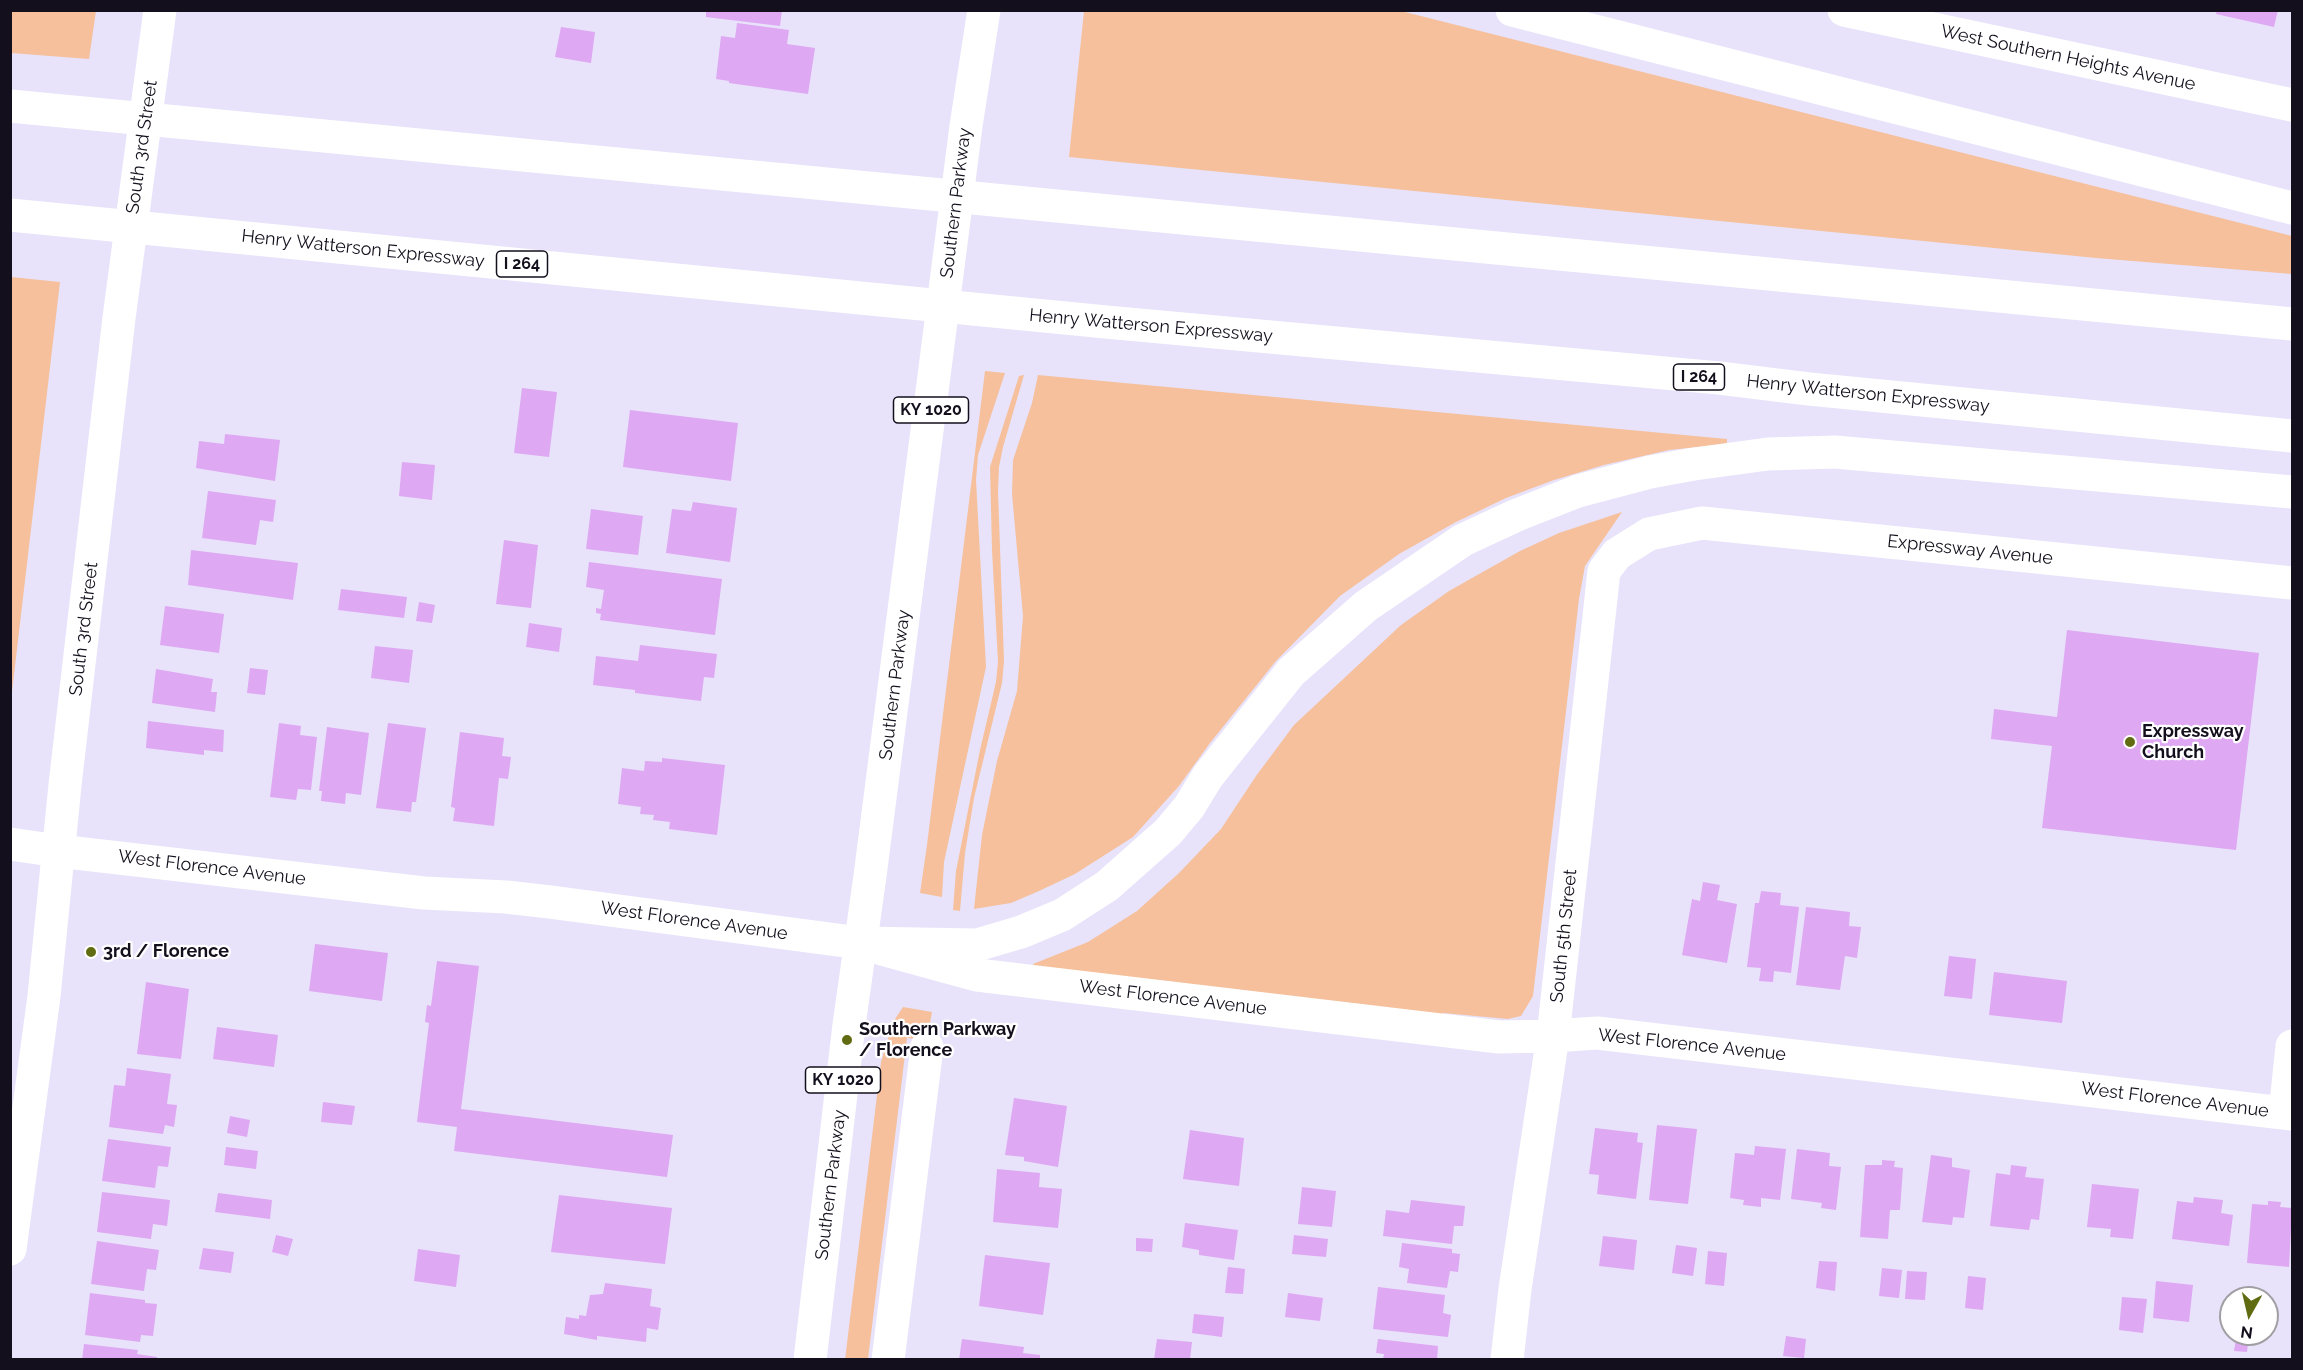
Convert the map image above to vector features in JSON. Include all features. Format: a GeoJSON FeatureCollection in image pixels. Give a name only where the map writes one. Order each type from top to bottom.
{"type":"FeatureCollection","features":[{"type":"Feature","properties":{"kind":"main road","name":"South 3rd Street"},"geometry":{"type":"LineString","coordinates":[[10,1249],[44,996],[58,851],[119,318],[160,10]]}},
{"type":"Feature","properties":{"kind":"main road","name":"Southern Parkway"},"geometry":{"type":"LineString","coordinates":[[810,1359],[860,943],[966,126],[984,10]]}},
{"type":"Feature","properties":{"kind":"main road"},"geometry":{"type":"LineString","coordinates":[[1512,10],[2292,208]]}},
{"type":"Feature","properties":{"kind":"main road","name":"West Southern Heights Avenue"},"geometry":{"type":"LineString","coordinates":[[1844,10],[2292,105]]}},
{"type":"Feature","properties":{"kind":"main road"},"geometry":{"type":"LineString","coordinates":[[14,106],[2292,324]]}},
{"type":"Feature","properties":{"kind":"main road","name":"Henry Watterson Expressway"},"geometry":{"type":"LineString","coordinates":[[10,215],[1106,322],[1707,377],[1821,391],[2292,436]]}},
{"type":"Feature","properties":{"kind":"main road"},"geometry":{"type":"LineString","coordinates":[[860,943],[977,945],[1021,932],[1062,915],[1107,886],[1168,832],[1189,807],[1208,776],[1291,672],[1366,606],[1463,540],[1517,515],[1578,491],[1650,472],[1694,464],[1768,454],[1835,452],[2292,492]]}},
{"type":"Feature","properties":{"kind":"main road","name":"Expressway Avenue"},"geometry":{"type":"LineString","coordinates":[[1649,534],[1702,523],[2292,584]]}},
{"type":"Feature","properties":{"kind":"main road","name":"South 5th Street"},"geometry":{"type":"LineString","coordinates":[[1507,1359],[1552,1036],[1604,571],[1617,554],[1649,534]]}},
{"type":"Feature","properties":{"kind":"main road","name":"West Florence Avenue"},"geometry":{"type":"LineString","coordinates":[[10,844],[423,893],[506,897],[860,943],[977,975],[1499,1037],[1597,1033],[2289,1114]]}},
{"type":"Feature","properties":{"kind":"main road"},"geometry":{"type":"LineString","coordinates":[[2289,1114],[2292,1046]]}},
{"type":"Feature","properties":{"kind":"main road"},"geometry":{"type":"LineString","coordinates":[[888,1359],[927,1047]]}},
{"type":"Feature","properties":{"kind":"shaded area"},"geometry":{"type":"Polygon","coordinates":[[[11,10],[96,11],[89,59],[11,53],[11,10]]]}},
{"type":"Feature","properties":{"kind":"shaded area"},"geometry":{"type":"Polygon","coordinates":[[[1084,11],[1401,11],[2292,236],[2292,274],[2096,258],[1069,157],[1084,11]]]}},
{"type":"Feature","properties":{"kind":"shaded area"},"geometry":{"type":"Polygon","coordinates":[[[10,277],[60,282],[11,700],[10,277]]]}},
{"type":"Feature","properties":{"kind":"shaded area"},"geometry":{"type":"Polygon","coordinates":[[[985,371],[1005,373],[978,455],[976,480],[986,667],[944,862],[942,897],[920,893],[985,371]]]}},
{"type":"Feature","properties":{"kind":"shaded area"},"geometry":{"type":"Polygon","coordinates":[[[1024,375],[999,467],[1004,661],[1002,683],[974,798],[965,853],[960,911],[953,910],[956,871],[996,682],[998,662],[990,467],[1019,376],[1024,375]]]}},
{"type":"Feature","properties":{"kind":"shaded area"},"geometry":{"type":"Polygon","coordinates":[[[1038,375],[1727,439],[1727,444],[1669,450],[1604,465],[1554,480],[1506,498],[1456,522],[1399,554],[1340,596],[1276,661],[1210,743],[1179,786],[1133,837],[1075,874],[1039,891],[1011,903],[974,909],[982,835],[997,761],[1017,691],[1023,616],[1012,494],[1013,460],[1032,403],[1038,375]]]}},
{"type":"Feature","properties":{"kind":"shaded area"},"geometry":{"type":"Polygon","coordinates":[[[1622,512],[1585,566],[1579,599],[1533,996],[1521,1016],[1508,1019],[1443,1013],[1442,1019],[1034,970],[1033,964],[1088,942],[1137,911],[1179,873],[1221,829],[1256,776],[1294,725],[1401,625],[1449,591],[1520,551],[1559,533],[1622,512]]]}},
{"type":"Feature","properties":{"kind":"shaded area"},"geometry":{"type":"Polygon","coordinates":[[[903,1007],[932,1012],[927,1040],[907,1038],[868,1359],[845,1360],[881,1062],[893,1022],[903,1007]]]}},
{"type":"Feature","properties":{"kind":"building"},"geometry":{"type":"Polygon","coordinates":[[[706,10],[782,10],[780,26],[706,17],[706,10]]]}},
{"type":"Feature","properties":{"kind":"building"},"geometry":{"type":"Polygon","coordinates":[[[2217,10],[2278,10],[2274,27],[2216,14],[2217,10]]]}},
{"type":"Feature","properties":{"kind":"building"},"geometry":{"type":"Polygon","coordinates":[[[737,23],[789,30],[787,44],[815,48],[808,94],[729,83],[729,81],[716,79],[721,36],[735,38],[737,23]]]}},
{"type":"Feature","properties":{"kind":"building"},"geometry":{"type":"Polygon","coordinates":[[[561,27],[595,32],[591,63],[555,57],[561,27]]]}},
{"type":"Feature","properties":{"kind":"building"},"geometry":{"type":"Polygon","coordinates":[[[522,388],[557,392],[549,457],[514,453],[522,388]]]}},
{"type":"Feature","properties":{"kind":"building"},"geometry":{"type":"Polygon","coordinates":[[[630,410],[738,423],[731,481],[623,467],[630,410]]]}},
{"type":"Feature","properties":{"kind":"building"},"geometry":{"type":"Polygon","coordinates":[[[225,434],[280,440],[275,481],[196,468],[199,441],[224,444],[225,434]]]}},
{"type":"Feature","properties":{"kind":"building"},"geometry":{"type":"Polygon","coordinates":[[[402,462],[435,465],[432,500],[399,496],[402,462]]]}},
{"type":"Feature","properties":{"kind":"building"},"geometry":{"type":"Polygon","coordinates":[[[208,491],[276,500],[273,522],[260,520],[256,545],[202,538],[208,491]]]}},
{"type":"Feature","properties":{"kind":"building"},"geometry":{"type":"Polygon","coordinates":[[[693,502],[737,508],[730,562],[666,553],[672,509],[691,511],[693,502]]]}},
{"type":"Feature","properties":{"kind":"building"},"geometry":{"type":"Polygon","coordinates":[[[591,509],[643,516],[638,555],[586,549],[591,509]]]}},
{"type":"Feature","properties":{"kind":"building"},"geometry":{"type":"Polygon","coordinates":[[[504,540],[538,545],[531,608],[496,604],[504,540]]]}},
{"type":"Feature","properties":{"kind":"building"},"geometry":{"type":"Polygon","coordinates":[[[191,550],[298,563],[293,600],[188,585],[191,550]]]}},
{"type":"Feature","properties":{"kind":"building"},"geometry":{"type":"Polygon","coordinates":[[[589,562],[722,579],[715,635],[600,620],[601,614],[596,613],[596,608],[601,609],[604,590],[586,587],[589,562]]]}},
{"type":"Feature","properties":{"kind":"building"},"geometry":{"type":"Polygon","coordinates":[[[341,589],[407,597],[404,618],[338,610],[341,589]]]}},
{"type":"Feature","properties":{"kind":"building"},"geometry":{"type":"Polygon","coordinates":[[[419,602],[435,605],[432,623],[416,621],[419,602]]]}},
{"type":"Feature","properties":{"kind":"building"},"geometry":{"type":"Polygon","coordinates":[[[165,606],[224,614],[219,653],[160,645],[165,606]]]}},
{"type":"Feature","properties":{"kind":"building"},"geometry":{"type":"Polygon","coordinates":[[[529,623],[562,628],[559,652],[526,647],[529,623]]]}},
{"type":"Feature","properties":{"kind":"building","name":"Expressway Church"},"geometry":{"type":"Polygon","coordinates":[[[2067,630],[2259,653],[2236,850],[2042,828],[2052,746],[1991,739],[1994,709],[2057,717],[2067,630]]]}},
{"type":"Feature","properties":{"kind":"building"},"geometry":{"type":"Polygon","coordinates":[[[640,645],[717,654],[714,678],[704,677],[701,701],[593,685],[596,656],[638,661],[640,645]]]}},
{"type":"Feature","properties":{"kind":"building"},"geometry":{"type":"Polygon","coordinates":[[[375,646],[413,650],[409,683],[371,678],[375,646]]]}},
{"type":"Feature","properties":{"kind":"building"},"geometry":{"type":"Polygon","coordinates":[[[250,668],[268,670],[265,695],[247,693],[250,668]]]}},
{"type":"Feature","properties":{"kind":"building"},"geometry":{"type":"Polygon","coordinates":[[[156,669],[213,679],[211,692],[217,692],[215,712],[152,703],[156,669]]]}},
{"type":"Feature","properties":{"kind":"building"},"geometry":{"type":"Polygon","coordinates":[[[148,721],[224,730],[223,752],[204,750],[204,755],[146,748],[148,721]]]}},
{"type":"Feature","properties":{"kind":"building"},"geometry":{"type":"Polygon","coordinates":[[[279,723],[301,726],[300,735],[317,737],[311,790],[298,789],[296,800],[270,797],[279,723]]]}},
{"type":"Feature","properties":{"kind":"building"},"geometry":{"type":"Polygon","coordinates":[[[388,723],[426,728],[416,802],[412,802],[411,812],[376,808],[388,723]]]}},
{"type":"Feature","properties":{"kind":"building"},"geometry":{"type":"Polygon","coordinates":[[[327,727],[369,733],[361,795],[346,793],[345,804],[321,801],[322,791],[319,791],[327,727]]]}},
{"type":"Feature","properties":{"kind":"building"},"geometry":{"type":"Polygon","coordinates":[[[460,732],[504,738],[502,756],[511,757],[508,779],[499,778],[494,826],[453,821],[455,808],[451,807],[460,732]]]}},
{"type":"Feature","properties":{"kind":"building"},"geometry":{"type":"Polygon","coordinates":[[[662,758],[725,765],[717,835],[669,829],[670,822],[653,820],[654,815],[640,814],[641,807],[618,804],[622,768],[644,771],[645,761],[662,762],[662,758]]]}},
{"type":"Feature","properties":{"kind":"building"},"geometry":{"type":"Polygon","coordinates":[[[1703,882],[1720,885],[1717,900],[1737,904],[1727,963],[1682,955],[1692,899],[1700,901],[1703,882]]]}},
{"type":"Feature","properties":{"kind":"building"},"geometry":{"type":"Polygon","coordinates":[[[1761,891],[1781,893],[1780,905],[1799,907],[1791,973],[1774,971],[1773,982],[1759,981],[1761,968],[1747,967],[1755,903],[1759,903],[1761,891]]]}},
{"type":"Feature","properties":{"kind":"building"},"geometry":{"type":"Polygon","coordinates":[[[1806,907],[1850,912],[1849,926],[1861,927],[1857,958],[1845,956],[1840,990],[1796,985],[1806,907]]]}},
{"type":"Feature","properties":{"kind":"building"},"geometry":{"type":"Polygon","coordinates":[[[315,944],[388,953],[382,1001],[309,991],[315,944]]]}},
{"type":"Feature","properties":{"kind":"building"},"geometry":{"type":"Polygon","coordinates":[[[1949,956],[1976,959],[1972,999],[1944,996],[1949,956]]]}},
{"type":"Feature","properties":{"kind":"building"},"geometry":{"type":"Polygon","coordinates":[[[437,961],[479,966],[461,1109],[673,1135],[667,1177],[454,1151],[457,1127],[417,1122],[429,1023],[425,1022],[427,1005],[431,1006],[437,961]]]}},
{"type":"Feature","properties":{"kind":"building"},"geometry":{"type":"Polygon","coordinates":[[[1994,972],[2067,981],[2062,1023],[1989,1015],[1994,972]]]}},
{"type":"Feature","properties":{"kind":"building"},"geometry":{"type":"Polygon","coordinates":[[[146,982],[189,989],[181,1059],[137,1054],[146,982]]]}},
{"type":"Feature","properties":{"kind":"building"},"geometry":{"type":"Polygon","coordinates":[[[217,1027],[278,1035],[274,1067],[213,1059],[217,1027]]]}},
{"type":"Feature","properties":{"kind":"building"},"geometry":{"type":"Polygon","coordinates":[[[127,1068],[171,1074],[167,1104],[177,1105],[174,1127],[165,1125],[163,1134],[109,1127],[114,1085],[125,1086],[127,1068]]]}},
{"type":"Feature","properties":{"kind":"building"},"geometry":{"type":"Polygon","coordinates":[[[1014,1098],[1067,1106],[1058,1167],[1024,1161],[1024,1157],[1005,1155],[1014,1098]]]}},
{"type":"Feature","properties":{"kind":"building"},"geometry":{"type":"Polygon","coordinates":[[[323,1102],[355,1106],[352,1125],[321,1122],[323,1102]]]}},
{"type":"Feature","properties":{"kind":"building"},"geometry":{"type":"Polygon","coordinates":[[[230,1116],[250,1120],[247,1137],[227,1133],[230,1116]]]}},
{"type":"Feature","properties":{"kind":"building"},"geometry":{"type":"Polygon","coordinates":[[[1657,1125],[1697,1129],[1688,1204],[1649,1200],[1657,1125]]]}},
{"type":"Feature","properties":{"kind":"building"},"geometry":{"type":"Polygon","coordinates":[[[1595,1128],[1638,1133],[1637,1142],[1643,1143],[1636,1199],[1597,1194],[1599,1175],[1589,1174],[1595,1128]]]}},
{"type":"Feature","properties":{"kind":"building"},"geometry":{"type":"Polygon","coordinates":[[[1190,1130],[1244,1138],[1239,1186],[1183,1179],[1190,1130]]]}},
{"type":"Feature","properties":{"kind":"building"},"geometry":{"type":"Polygon","coordinates":[[[108,1139],[171,1147],[168,1167],[158,1166],[155,1188],[102,1181],[108,1139]]]}},
{"type":"Feature","properties":{"kind":"building"},"geometry":{"type":"Polygon","coordinates":[[[1755,1146],[1786,1149],[1780,1200],[1761,1198],[1761,1207],[1743,1205],[1744,1200],[1730,1198],[1735,1153],[1754,1155],[1755,1146]]]}},
{"type":"Feature","properties":{"kind":"building"},"geometry":{"type":"Polygon","coordinates":[[[226,1147],[258,1151],[256,1169],[224,1165],[226,1147]]]}},
{"type":"Feature","properties":{"kind":"building"},"geometry":{"type":"Polygon","coordinates":[[[1797,1149],[1830,1153],[1829,1166],[1841,1167],[1836,1210],[1821,1208],[1822,1203],[1791,1199],[1797,1149]]]}},
{"type":"Feature","properties":{"kind":"building"},"geometry":{"type":"Polygon","coordinates":[[[1931,1155],[1952,1158],[1952,1167],[1970,1170],[1964,1218],[1953,1217],[1952,1225],[1922,1222],[1931,1155]]]}},
{"type":"Feature","properties":{"kind":"building"},"geometry":{"type":"Polygon","coordinates":[[[1882,1160],[1895,1161],[1894,1167],[1903,1168],[1900,1210],[1890,1210],[1888,1239],[1860,1237],[1865,1165],[1882,1165],[1882,1160]]]}},
{"type":"Feature","properties":{"kind":"building"},"geometry":{"type":"Polygon","coordinates":[[[2011,1165],[2027,1167],[2025,1177],[2044,1179],[2039,1220],[2031,1219],[2029,1230],[1990,1226],[1996,1173],[2010,1175],[2011,1165]]]}},
{"type":"Feature","properties":{"kind":"building"},"geometry":{"type":"Polygon","coordinates":[[[997,1169],[1040,1173],[1039,1187],[1062,1189],[1058,1228],[993,1222],[997,1169]]]}},
{"type":"Feature","properties":{"kind":"building"},"geometry":{"type":"Polygon","coordinates":[[[2092,1184],[2139,1189],[2133,1239],[2110,1237],[2111,1229],[2087,1227],[2092,1184]]]}},
{"type":"Feature","properties":{"kind":"building"},"geometry":{"type":"Polygon","coordinates":[[[1302,1187],[1336,1191],[1332,1227],[1298,1224],[1302,1187]]]}},
{"type":"Feature","properties":{"kind":"building"},"geometry":{"type":"Polygon","coordinates":[[[102,1192],[170,1200],[167,1226],[153,1224],[151,1239],[97,1232],[102,1192]]]}},
{"type":"Feature","properties":{"kind":"building"},"geometry":{"type":"Polygon","coordinates":[[[218,1193],[272,1200],[270,1219],[215,1212],[218,1193]]]}},
{"type":"Feature","properties":{"kind":"building"},"geometry":{"type":"Polygon","coordinates":[[[559,1195],[672,1208],[665,1264],[551,1252],[559,1195]]]}},
{"type":"Feature","properties":{"kind":"building"},"geometry":{"type":"Polygon","coordinates":[[[2194,1197],[2223,1200],[2221,1213],[2233,1215],[2229,1246],[2172,1239],[2177,1201],[2193,1203],[2194,1197]]]}},
{"type":"Feature","properties":{"kind":"building"},"geometry":{"type":"Polygon","coordinates":[[[1411,1200],[1465,1206],[1463,1226],[1454,1226],[1452,1244],[1383,1236],[1386,1210],[1409,1213],[1411,1200]]]}},
{"type":"Feature","properties":{"kind":"building"},"geometry":{"type":"Polygon","coordinates":[[[2268,1201],[2281,1202],[2280,1207],[2292,1208],[2289,1267],[2247,1263],[2252,1204],[2268,1205],[2268,1201]]]}},
{"type":"Feature","properties":{"kind":"building"},"geometry":{"type":"Polygon","coordinates":[[[1185,1223],[1238,1230],[1234,1260],[1199,1255],[1199,1250],[1182,1247],[1185,1223]]]}},
{"type":"Feature","properties":{"kind":"building"},"geometry":{"type":"Polygon","coordinates":[[[276,1235],[293,1239],[288,1256],[272,1252],[276,1235]]]}},
{"type":"Feature","properties":{"kind":"building"},"geometry":{"type":"Polygon","coordinates":[[[1294,1235],[1328,1239],[1326,1257],[1292,1254],[1294,1235]]]}},
{"type":"Feature","properties":{"kind":"building"},"geometry":{"type":"Polygon","coordinates":[[[1603,1236],[1637,1240],[1634,1270],[1599,1266],[1603,1236]]]}},
{"type":"Feature","properties":{"kind":"building"},"geometry":{"type":"Polygon","coordinates":[[[1136,1238],[1153,1239],[1152,1252],[1136,1251],[1136,1238]]]}},
{"type":"Feature","properties":{"kind":"building"},"geometry":{"type":"Polygon","coordinates":[[[97,1241],[159,1250],[156,1270],[147,1269],[144,1291],[91,1284],[97,1241]]]}},
{"type":"Feature","properties":{"kind":"building"},"geometry":{"type":"Polygon","coordinates":[[[1402,1243],[1452,1249],[1452,1253],[1460,1254],[1458,1272],[1450,1271],[1447,1288],[1407,1283],[1409,1269],[1399,1267],[1402,1243]]]}},
{"type":"Feature","properties":{"kind":"building"},"geometry":{"type":"Polygon","coordinates":[[[1676,1245],[1697,1248],[1693,1276],[1672,1273],[1676,1245]]]}},
{"type":"Feature","properties":{"kind":"building"},"geometry":{"type":"Polygon","coordinates":[[[203,1248],[234,1252],[231,1273],[199,1269],[203,1248]]]}},
{"type":"Feature","properties":{"kind":"building"},"geometry":{"type":"Polygon","coordinates":[[[418,1249],[460,1255],[456,1287],[414,1281],[418,1249]]]}},
{"type":"Feature","properties":{"kind":"building"},"geometry":{"type":"Polygon","coordinates":[[[1708,1251],[1727,1253],[1724,1286],[1705,1284],[1708,1251]]]}},
{"type":"Feature","properties":{"kind":"building"},"geometry":{"type":"Polygon","coordinates":[[[985,1255],[1050,1263],[1043,1315],[979,1306],[985,1255]]]}},
{"type":"Feature","properties":{"kind":"building"},"geometry":{"type":"Polygon","coordinates":[[[1819,1261],[1837,1262],[1835,1291],[1816,1288],[1819,1261]]]}},
{"type":"Feature","properties":{"kind":"building"},"geometry":{"type":"Polygon","coordinates":[[[1228,1267],[1245,1269],[1243,1294],[1225,1293],[1228,1267]]]}},
{"type":"Feature","properties":{"kind":"building"},"geometry":{"type":"Polygon","coordinates":[[[1882,1268],[1902,1270],[1899,1298],[1879,1296],[1882,1268]]]}},
{"type":"Feature","properties":{"kind":"building"},"geometry":{"type":"Polygon","coordinates":[[[1907,1271],[1927,1272],[1925,1300],[1905,1299],[1907,1271]]]}},
{"type":"Feature","properties":{"kind":"building"},"geometry":{"type":"Polygon","coordinates":[[[1968,1276],[1986,1278],[1983,1310],[1965,1308],[1968,1276]]]}},
{"type":"Feature","properties":{"kind":"building"},"geometry":{"type":"Polygon","coordinates":[[[2156,1281],[2193,1285],[2189,1322],[2153,1318],[2156,1281]]]}},
{"type":"Feature","properties":{"kind":"building"},"geometry":{"type":"Polygon","coordinates":[[[605,1283],[652,1289],[650,1306],[661,1308],[658,1330],[647,1328],[646,1342],[597,1336],[597,1340],[564,1334],[566,1317],[579,1319],[579,1315],[586,1316],[590,1295],[603,1294],[605,1283]]]}},
{"type":"Feature","properties":{"kind":"building"},"geometry":{"type":"Polygon","coordinates":[[[1378,1287],[1445,1295],[1443,1313],[1451,1315],[1448,1337],[1373,1329],[1378,1287]]]}},
{"type":"Feature","properties":{"kind":"building"},"geometry":{"type":"Polygon","coordinates":[[[90,1293],[145,1300],[145,1303],[157,1304],[153,1336],[141,1335],[140,1342],[85,1335],[90,1293]]]}},
{"type":"Feature","properties":{"kind":"building"},"geometry":{"type":"Polygon","coordinates":[[[1288,1293],[1323,1298],[1320,1321],[1285,1317],[1288,1293]]]}},
{"type":"Feature","properties":{"kind":"building"},"geometry":{"type":"Polygon","coordinates":[[[2122,1297],[2147,1299],[2143,1333],[2119,1330],[2122,1297]]]}},
{"type":"Feature","properties":{"kind":"building"},"geometry":{"type":"Polygon","coordinates":[[[1194,1314],[1224,1317],[1222,1337],[1192,1333],[1194,1314]]]}},
{"type":"Feature","properties":{"kind":"building"},"geometry":{"type":"Polygon","coordinates":[[[1786,1336],[1806,1339],[1804,1358],[1783,1356],[1786,1336]]]}},
{"type":"Feature","properties":{"kind":"building"},"geometry":{"type":"Polygon","coordinates":[[[962,1339],[1024,1347],[1023,1353],[1040,1355],[1040,1360],[959,1360],[962,1339]]]}},
{"type":"Feature","properties":{"kind":"building"},"geometry":{"type":"Polygon","coordinates":[[[1157,1339],[1192,1342],[1190,1360],[1154,1360],[1157,1339]]]}},
{"type":"Feature","properties":{"kind":"building"},"geometry":{"type":"Polygon","coordinates":[[[1378,1339],[1438,1346],[1437,1360],[1383,1360],[1384,1354],[1376,1353],[1378,1339]]]}},
{"type":"Feature","properties":{"kind":"building"},"geometry":{"type":"Polygon","coordinates":[[[84,1344],[138,1350],[137,1354],[157,1357],[156,1360],[82,1360],[84,1344]]]}},
{"type":"Feature","properties":{"kind":"building"},"geometry":{"type":"Polygon","coordinates":[[[2235,1346],[2248,1346],[2247,1352],[2234,1351],[2235,1346]]]}},
{"type":"Feature","properties":{"kind":"place","name":"Expressway Church"},"geometry":{"type":"Point","coordinates":[2130,742]}},
{"type":"Feature","properties":{"kind":"place","name":"3rd / Florence"},"geometry":{"type":"Point","coordinates":[91,952]}},
{"type":"Feature","properties":{"kind":"place","name":"Southern Parkway / Florence"},"geometry":{"type":"Point","coordinates":[847,1040]}}]}
